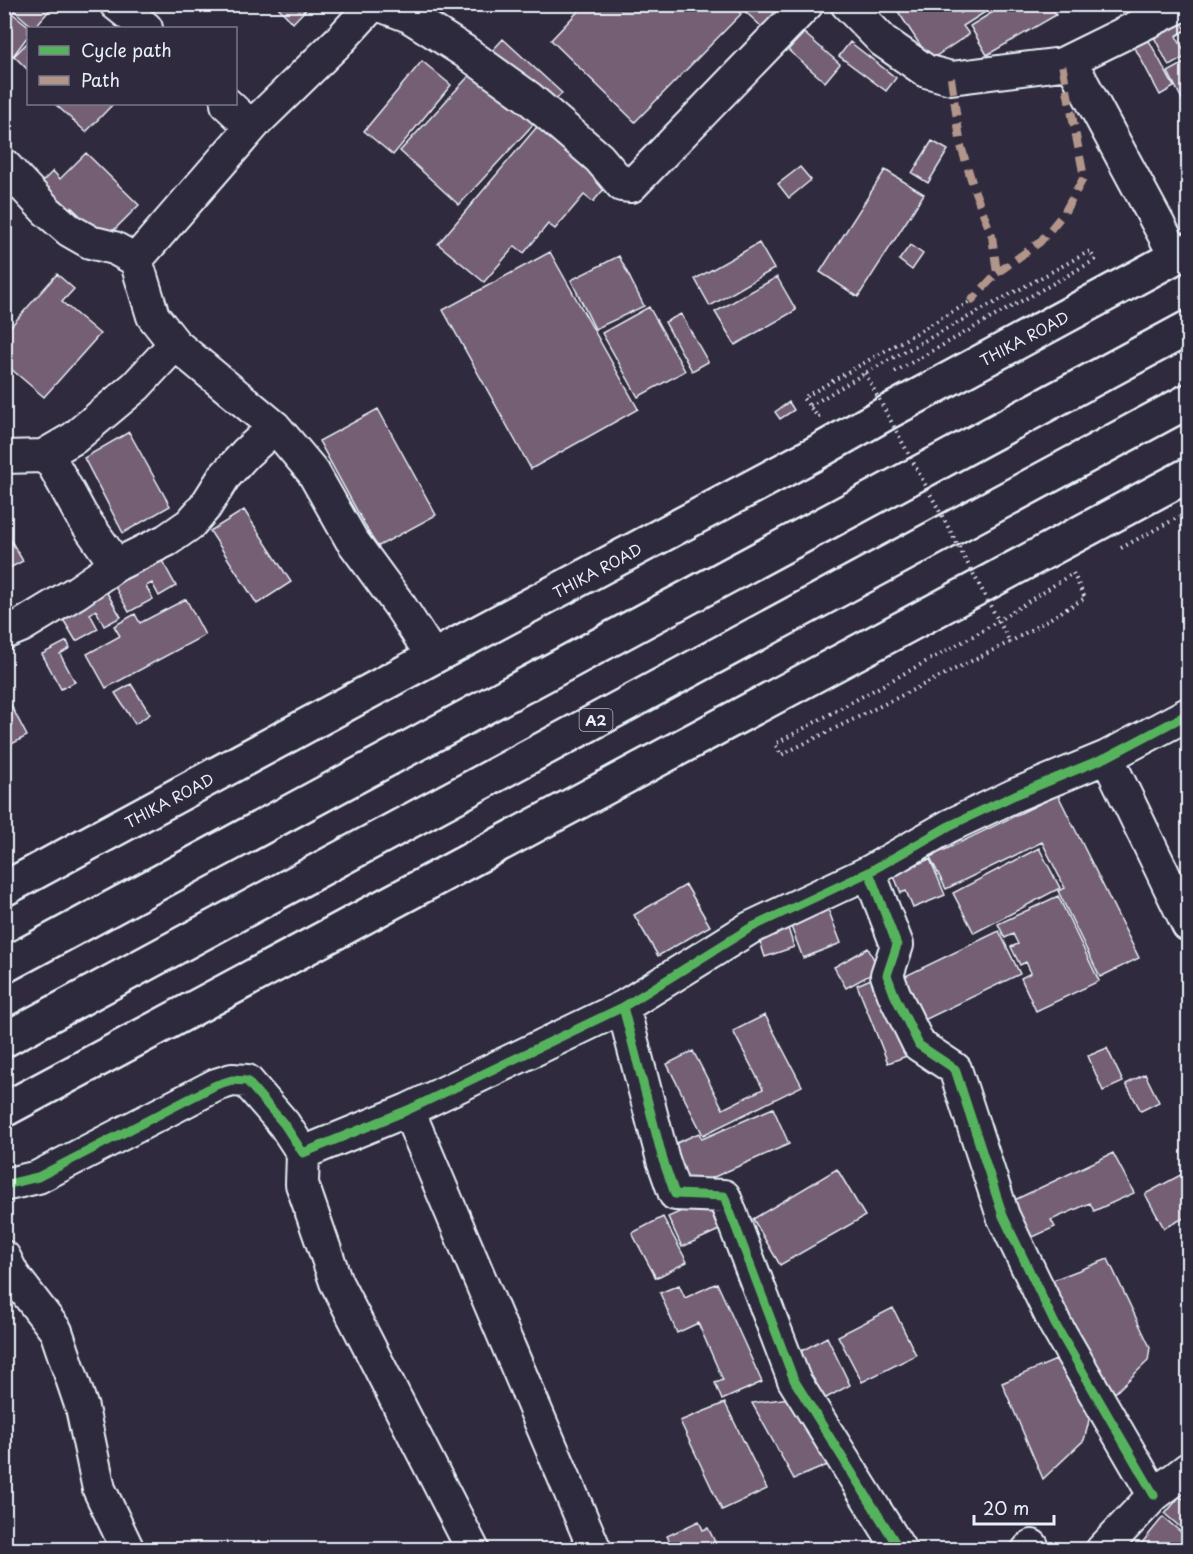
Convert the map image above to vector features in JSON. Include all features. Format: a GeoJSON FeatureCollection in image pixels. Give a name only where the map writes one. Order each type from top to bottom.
{"type":"FeatureCollection","features":[{"type":"Feature","properties":{"kind":"main road","name":"THIKA ROAD"},"geometry":{"type":"LineString","coordinates":[[4,889],[814,454],[1182,253]]}},
{"type":"Feature","properties":{"kind":"main road"},"geometry":{"type":"LineString","coordinates":[[4,966],[1188,328]]}},
{"type":"Feature","properties":{"kind":"main road","name":"A2"},"geometry":{"type":"LineString","coordinates":[[4,1040],[1188,401]]}},
{"type":"Feature","properties":{"kind":"main road"},"geometry":{"type":"LineString","coordinates":[[4,1110],[1188,475]]}},
{"type":"Feature","properties":{"kind":"street"},"geometry":{"type":"LineString","coordinates":[[116,4],[145,27]]}},
{"type":"Feature","properties":{"kind":"street"},"geometry":{"type":"LineString","coordinates":[[136,260],[256,123],[375,4],[409,16],[464,51],[528,97],[599,158],[622,185],[631,186],[807,4]]}},
{"type":"Feature","properties":{"kind":"street"},"geometry":{"type":"LineString","coordinates":[[847,4],[883,41],[926,71],[951,78],[1062,64],[1184,4]]}},
{"type":"Feature","properties":{"kind":"street"},"geometry":{"type":"LineString","coordinates":[[1070,60],[1182,253]]}},
{"type":"Feature","properties":{"kind":"street"},"geometry":{"type":"LineString","coordinates":[[228,105],[245,121],[256,123]]}},
{"type":"Feature","properties":{"kind":"street"},"geometry":{"type":"LineString","coordinates":[[4,165],[47,212],[69,230],[90,242],[114,248],[136,260],[153,316],[175,344],[275,427],[313,472],[351,539],[400,606],[433,657]]}},
{"type":"Feature","properties":{"kind":"street"},"geometry":{"type":"LineString","coordinates":[[4,458],[43,456],[75,438],[136,386],[175,344]]}},
{"type":"Feature","properties":{"kind":"street"},"geometry":{"type":"LineString","coordinates":[[4,633],[21,626],[116,565],[167,540],[190,524],[205,507],[224,477],[275,427]]}},
{"type":"Feature","properties":{"kind":"street"},"geometry":{"type":"LineString","coordinates":[[43,456],[53,464],[81,515],[116,565]]}},
{"type":"Feature","properties":{"kind":"street"},"geometry":{"type":"LineString","coordinates":[[303,1154],[408,1110],[623,1007],[750,928],[869,872],[950,826],[1015,795],[1107,757],[1188,714]]}},
{"type":"Feature","properties":{"kind":"street"},"geometry":{"type":"LineString","coordinates":[[1107,757],[1188,924]]}},
{"type":"Feature","properties":{"kind":"street"},"geometry":{"type":"LineString","coordinates":[[869,872],[897,945],[887,975],[894,994],[919,1045],[955,1069],[1003,1216],[1055,1324],[1154,1495]]}},
{"type":"Feature","properties":{"kind":"street"},"geometry":{"type":"LineString","coordinates":[[623,1007],[663,1160],[675,1194],[724,1196],[794,1380],[900,1550]]}},
{"type":"Feature","properties":{"kind":"street"},"geometry":{"type":"LineString","coordinates":[[4,1185],[38,1177],[216,1085],[232,1080],[247,1081],[284,1124],[303,1154],[302,1184],[336,1282],[473,1550]]}},
{"type":"Feature","properties":{"kind":"street"},"geometry":{"type":"LineString","coordinates":[[408,1110],[595,1550]]}},
{"type":"Feature","properties":{"kind":"street"},"geometry":{"type":"LineString","coordinates":[[4,1257],[13,1275],[56,1331],[82,1408],[99,1489],[128,1550]]}},
{"type":"Feature","properties":{"kind":"street"},"geometry":{"type":"LineString","coordinates":[[1101,1550],[1154,1495],[1188,1469]]}},
{"type":"Feature","properties":{"kind":"path"},"geometry":{"type":"LineString","coordinates":[[810,406],[865,373],[1090,251],[1095,260],[882,379]]}},
{"type":"Feature","properties":{"kind":"path"},"geometry":{"type":"LineString","coordinates":[[827,412],[818,417],[803,398],[970,302]]}},
{"type":"Feature","properties":{"kind":"path"},"geometry":{"type":"LineString","coordinates":[[865,373],[1010,642]]}},
{"type":"Feature","properties":{"kind":"path"},"geometry":{"type":"LineString","coordinates":[[863,391],[872,385]]}},
{"type":"Feature","properties":{"kind":"path"},"geometry":{"type":"LineString","coordinates":[[1111,553],[1188,512]]}},
{"type":"Feature","properties":{"kind":"path"},"geometry":{"type":"LineString","coordinates":[[1072,573],[1085,598],[1010,642],[781,754],[775,744],[982,631],[1072,573],[1082,568]]}},
{"type":"Feature","properties":{"kind":"building"},"geometry":{"type":"Polygon","coordinates":[[[15,4],[55,4],[35,27],[11,8],[15,4]]]}},
{"type":"Feature","properties":{"kind":"building"},"geometry":{"type":"Polygon","coordinates":[[[275,4],[311,4],[293,23],[275,4]]]}},
{"type":"Feature","properties":{"kind":"building"},"geometry":{"type":"Polygon","coordinates":[[[585,4],[731,4],[741,14],[635,122],[551,40],[585,4]]]}},
{"type":"Feature","properties":{"kind":"building"},"geometry":{"type":"Polygon","coordinates":[[[737,4],[787,4],[764,29],[737,4]]]}},
{"type":"Feature","properties":{"kind":"building"},"geometry":{"type":"Polygon","coordinates":[[[893,4],[955,4],[961,13],[973,4],[983,4],[987,11],[963,26],[969,34],[930,60],[893,4]]]}},
{"type":"Feature","properties":{"kind":"building"},"geometry":{"type":"Polygon","coordinates":[[[988,4],[1050,4],[1056,15],[987,55],[970,26],[993,12],[988,4]]]}},
{"type":"Feature","properties":{"kind":"building"},"geometry":{"type":"Polygon","coordinates":[[[8,10],[30,27],[27,27],[27,37],[13,56],[4,50],[4,15],[8,10]]]}},
{"type":"Feature","properties":{"kind":"building"},"geometry":{"type":"Polygon","coordinates":[[[1180,19],[1186,30],[1176,36],[1187,56],[1169,66],[1152,33],[1180,19]]]}},
{"type":"Feature","properties":{"kind":"building"},"geometry":{"type":"Polygon","coordinates":[[[804,33],[840,64],[825,82],[788,50],[804,33]]]}},
{"type":"Feature","properties":{"kind":"building"},"geometry":{"type":"Polygon","coordinates":[[[1146,35],[1174,87],[1160,95],[1132,42],[1146,35]]]}},
{"type":"Feature","properties":{"kind":"building"},"geometry":{"type":"Polygon","coordinates":[[[503,39],[562,93],[459,205],[400,151],[503,39]]]}},
{"type":"Feature","properties":{"kind":"building"},"geometry":{"type":"Polygon","coordinates":[[[850,42],[896,78],[886,91],[839,56],[850,42]]]}},
{"type":"Feature","properties":{"kind":"building"},"geometry":{"type":"Polygon","coordinates":[[[27,43],[27,69],[14,56],[27,43]]]}},
{"type":"Feature","properties":{"kind":"building"},"geometry":{"type":"Polygon","coordinates":[[[422,61],[451,85],[393,155],[364,131],[422,61]]]}},
{"type":"Feature","properties":{"kind":"building"},"geometry":{"type":"Polygon","coordinates":[[[1188,61],[1188,101],[1184,103],[1168,72],[1188,61]]]}},
{"type":"Feature","properties":{"kind":"building"},"geometry":{"type":"Polygon","coordinates":[[[56,105],[112,105],[86,132],[56,105]]]}},
{"type":"Feature","properties":{"kind":"building"},"geometry":{"type":"Polygon","coordinates":[[[552,109],[622,168],[593,202],[584,195],[555,229],[548,224],[524,253],[515,246],[484,282],[438,244],[552,109]]]}},
{"type":"Feature","properties":{"kind":"building"},"geometry":{"type":"Polygon","coordinates":[[[932,141],[948,150],[928,183],[912,173],[932,141]]]}},
{"type":"Feature","properties":{"kind":"building"},"geometry":{"type":"Polygon","coordinates":[[[86,153],[139,205],[105,239],[71,207],[61,217],[34,190],[53,171],[60,179],[86,153]]]}},
{"type":"Feature","properties":{"kind":"building"},"geometry":{"type":"Polygon","coordinates":[[[800,167],[811,180],[789,198],[778,184],[800,167]]]}},
{"type":"Feature","properties":{"kind":"building"},"geometry":{"type":"Polygon","coordinates":[[[885,170],[924,194],[858,297],[820,272],[885,170]]]}},
{"type":"Feature","properties":{"kind":"building"},"geometry":{"type":"Polygon","coordinates":[[[759,243],[774,269],[710,306],[695,279],[759,243]]]}},
{"type":"Feature","properties":{"kind":"building"},"geometry":{"type":"Polygon","coordinates":[[[910,245],[923,254],[912,270],[899,260],[910,245]]]}},
{"type":"Feature","properties":{"kind":"building"},"geometry":{"type":"Polygon","coordinates":[[[550,252],[638,409],[531,469],[443,310],[550,252]]]}},
{"type":"Feature","properties":{"kind":"building"},"geometry":{"type":"Polygon","coordinates":[[[619,256],[644,306],[595,329],[571,280],[619,256]]]}},
{"type":"Feature","properties":{"kind":"building"},"geometry":{"type":"Polygon","coordinates":[[[57,274],[74,289],[62,302],[100,334],[44,397],[4,363],[4,334],[57,274]]]}},
{"type":"Feature","properties":{"kind":"building"},"geometry":{"type":"Polygon","coordinates":[[[777,277],[796,310],[735,345],[715,312],[777,277]]]}},
{"type":"Feature","properties":{"kind":"building"},"geometry":{"type":"Polygon","coordinates":[[[649,307],[685,371],[638,397],[602,333],[649,307]]]}},
{"type":"Feature","properties":{"kind":"building"},"geometry":{"type":"Polygon","coordinates":[[[681,314],[708,362],[692,371],[665,322],[681,314]]]}},
{"type":"Feature","properties":{"kind":"building"},"geometry":{"type":"Polygon","coordinates":[[[789,402],[794,410],[780,419],[775,412],[789,402]]]}},
{"type":"Feature","properties":{"kind":"building"},"geometry":{"type":"Polygon","coordinates":[[[378,409],[436,515],[377,547],[319,441],[378,409]]]}},
{"type":"Feature","properties":{"kind":"building"},"geometry":{"type":"Polygon","coordinates":[[[129,432],[170,506],[123,533],[84,458],[129,432]]]}},
{"type":"Feature","properties":{"kind":"building"},"geometry":{"type":"Polygon","coordinates":[[[244,510],[291,582],[257,604],[210,531],[244,510]]]}},
{"type":"Feature","properties":{"kind":"building"},"geometry":{"type":"Polygon","coordinates":[[[4,529],[23,561],[4,571],[4,529]]]}},
{"type":"Feature","properties":{"kind":"building"},"geometry":{"type":"Polygon","coordinates":[[[160,557],[176,586],[159,596],[152,583],[146,586],[153,599],[129,612],[113,583],[160,557]]]}},
{"type":"Feature","properties":{"kind":"building"},"geometry":{"type":"Polygon","coordinates":[[[103,586],[121,617],[104,626],[96,610],[90,614],[98,629],[76,641],[58,611],[103,586]]]}},
{"type":"Feature","properties":{"kind":"building"},"geometry":{"type":"Polygon","coordinates":[[[186,599],[205,635],[106,688],[87,654],[120,636],[114,626],[135,614],[140,623],[186,599]]]}},
{"type":"Feature","properties":{"kind":"building"},"geometry":{"type":"Polygon","coordinates":[[[67,641],[70,648],[60,654],[75,682],[61,689],[42,654],[67,641]]]}},
{"type":"Feature","properties":{"kind":"building"},"geometry":{"type":"Polygon","coordinates":[[[131,684],[150,714],[135,724],[115,693],[131,684]]]}},
{"type":"Feature","properties":{"kind":"building"},"geometry":{"type":"Polygon","coordinates":[[[4,692],[27,736],[4,748],[4,692]]]}},
{"type":"Feature","properties":{"kind":"building"},"geometry":{"type":"Polygon","coordinates":[[[1058,795],[1139,958],[1100,977],[1058,891],[1065,888],[1042,842],[946,889],[930,857],[1058,795]]]}},
{"type":"Feature","properties":{"kind":"building"},"geometry":{"type":"Polygon","coordinates":[[[1039,848],[1060,888],[974,933],[953,893],[1039,848]]]}},
{"type":"Feature","properties":{"kind":"building"},"geometry":{"type":"Polygon","coordinates":[[[930,859],[945,895],[913,908],[906,891],[901,893],[893,874],[930,859]]]}},
{"type":"Feature","properties":{"kind":"building"},"geometry":{"type":"Polygon","coordinates":[[[686,885],[710,926],[658,956],[634,915],[686,885]]]}},
{"type":"Feature","properties":{"kind":"building"},"geometry":{"type":"Polygon","coordinates":[[[1058,896],[1099,981],[1036,1011],[1021,978],[1031,973],[1026,962],[1020,965],[1011,947],[1018,944],[1013,934],[1005,938],[998,924],[1058,896]]]}},
{"type":"Feature","properties":{"kind":"building"},"geometry":{"type":"Polygon","coordinates":[[[828,909],[841,943],[803,958],[790,924],[828,909]]]}},
{"type":"Feature","properties":{"kind":"building"},"geometry":{"type":"Polygon","coordinates":[[[786,922],[794,947],[765,957],[757,932],[786,922]]]}},
{"type":"Feature","properties":{"kind":"building"},"geometry":{"type":"Polygon","coordinates":[[[999,931],[1020,974],[916,1024],[895,981],[999,931]]]}},
{"type":"Feature","properties":{"kind":"building"},"geometry":{"type":"Polygon","coordinates":[[[868,948],[879,970],[846,988],[834,967],[868,948]]]}},
{"type":"Feature","properties":{"kind":"building"},"geometry":{"type":"Polygon","coordinates":[[[880,975],[912,1054],[888,1063],[857,985],[880,975]]]}},
{"type":"Feature","properties":{"kind":"building"},"geometry":{"type":"Polygon","coordinates":[[[765,1015],[802,1086],[703,1135],[667,1064],[693,1051],[723,1109],[763,1089],[733,1031],[765,1015]]]}},
{"type":"Feature","properties":{"kind":"building"},"geometry":{"type":"Polygon","coordinates":[[[1107,1048],[1123,1082],[1103,1091],[1088,1056],[1107,1048]]]}},
{"type":"Feature","properties":{"kind":"building"},"geometry":{"type":"Polygon","coordinates":[[[1145,1074],[1159,1102],[1141,1111],[1126,1084],[1145,1074]]]}},
{"type":"Feature","properties":{"kind":"building"},"geometry":{"type":"Polygon","coordinates":[[[773,1108],[789,1144],[689,1188],[670,1146],[699,1133],[702,1139],[773,1108]]]}},
{"type":"Feature","properties":{"kind":"building"},"geometry":{"type":"Polygon","coordinates":[[[1113,1153],[1134,1193],[1094,1211],[1090,1203],[1051,1220],[1055,1227],[1024,1241],[1006,1204],[1113,1153]]]}},
{"type":"Feature","properties":{"kind":"building"},"geometry":{"type":"Polygon","coordinates":[[[837,1169],[865,1216],[780,1265],[753,1219],[837,1169]]]}},
{"type":"Feature","properties":{"kind":"building"},"geometry":{"type":"Polygon","coordinates":[[[1188,1171],[1188,1216],[1164,1228],[1145,1194],[1188,1171]]]}},
{"type":"Feature","properties":{"kind":"building"},"geometry":{"type":"Polygon","coordinates":[[[706,1200],[719,1230],[682,1247],[668,1217],[706,1200]]]}},
{"type":"Feature","properties":{"kind":"building"},"geometry":{"type":"Polygon","coordinates":[[[663,1217],[687,1262],[656,1278],[632,1233],[663,1217]]]}},
{"type":"Feature","properties":{"kind":"building"},"geometry":{"type":"Polygon","coordinates":[[[1108,1259],[1150,1347],[1148,1361],[1116,1392],[1110,1392],[1074,1330],[1068,1311],[1059,1315],[1048,1282],[1108,1259]]]}},
{"type":"Feature","properties":{"kind":"building"},"geometry":{"type":"Polygon","coordinates":[[[717,1283],[762,1382],[722,1400],[715,1383],[723,1380],[698,1323],[677,1333],[660,1293],[679,1285],[685,1298],[717,1283]]]}},
{"type":"Feature","properties":{"kind":"building"},"geometry":{"type":"Polygon","coordinates":[[[893,1308],[916,1355],[862,1382],[838,1336],[893,1308]]]}},
{"type":"Feature","properties":{"kind":"building"},"geometry":{"type":"Polygon","coordinates":[[[827,1337],[850,1385],[817,1403],[794,1355],[827,1337]]]}},
{"type":"Feature","properties":{"kind":"building"},"geometry":{"type":"Polygon","coordinates":[[[1063,1357],[1089,1418],[1088,1425],[1084,1440],[1043,1479],[1002,1383],[1063,1357]]]}},
{"type":"Feature","properties":{"kind":"building"},"geometry":{"type":"Polygon","coordinates":[[[798,1397],[830,1464],[794,1479],[752,1403],[798,1397]]]}},
{"type":"Feature","properties":{"kind":"building"},"geometry":{"type":"Polygon","coordinates":[[[725,1403],[767,1489],[722,1510],[680,1421],[725,1403]]]}},
{"type":"Feature","properties":{"kind":"building"},"geometry":{"type":"Polygon","coordinates":[[[1180,1496],[1188,1503],[1187,1533],[1165,1514],[1180,1496]]]}},
{"type":"Feature","properties":{"kind":"building"},"geometry":{"type":"Polygon","coordinates":[[[1163,1517],[1188,1538],[1188,1543],[1183,1549],[1178,1545],[1174,1550],[1136,1550],[1163,1517]]]}},
{"type":"Feature","properties":{"kind":"building"},"geometry":{"type":"Polygon","coordinates":[[[699,1521],[703,1530],[708,1528],[719,1550],[674,1550],[667,1536],[699,1521]]]}},
{"type":"Feature","properties":{"kind":"marked path"},"geometry":{"type":"LineString","coordinates":[[997,273],[1040,242],[1064,213],[1084,177],[1062,64]]}},
{"type":"Feature","properties":{"kind":"marked path"},"geometry":{"type":"LineString","coordinates":[[951,78],[961,146],[992,236],[997,273],[970,302]]}},
{"type":"Feature","properties":{"kind":"cycle path"},"geometry":{"type":"LineString","coordinates":[[4,1185],[38,1177],[216,1085],[232,1080],[247,1081],[284,1124],[303,1153],[408,1110],[623,1007],[750,928],[869,872],[949,826],[1015,795],[1107,757],[1188,714]]}},
{"type":"Feature","properties":{"kind":"cycle path"},"geometry":{"type":"LineString","coordinates":[[869,872],[897,945],[887,975],[894,994],[919,1045],[955,1069],[1003,1216],[1055,1324],[1154,1495]]}},
{"type":"Feature","properties":{"kind":"cycle path"},"geometry":{"type":"LineString","coordinates":[[623,1007],[663,1160],[675,1194],[724,1196],[794,1380],[900,1550]]}}]}
